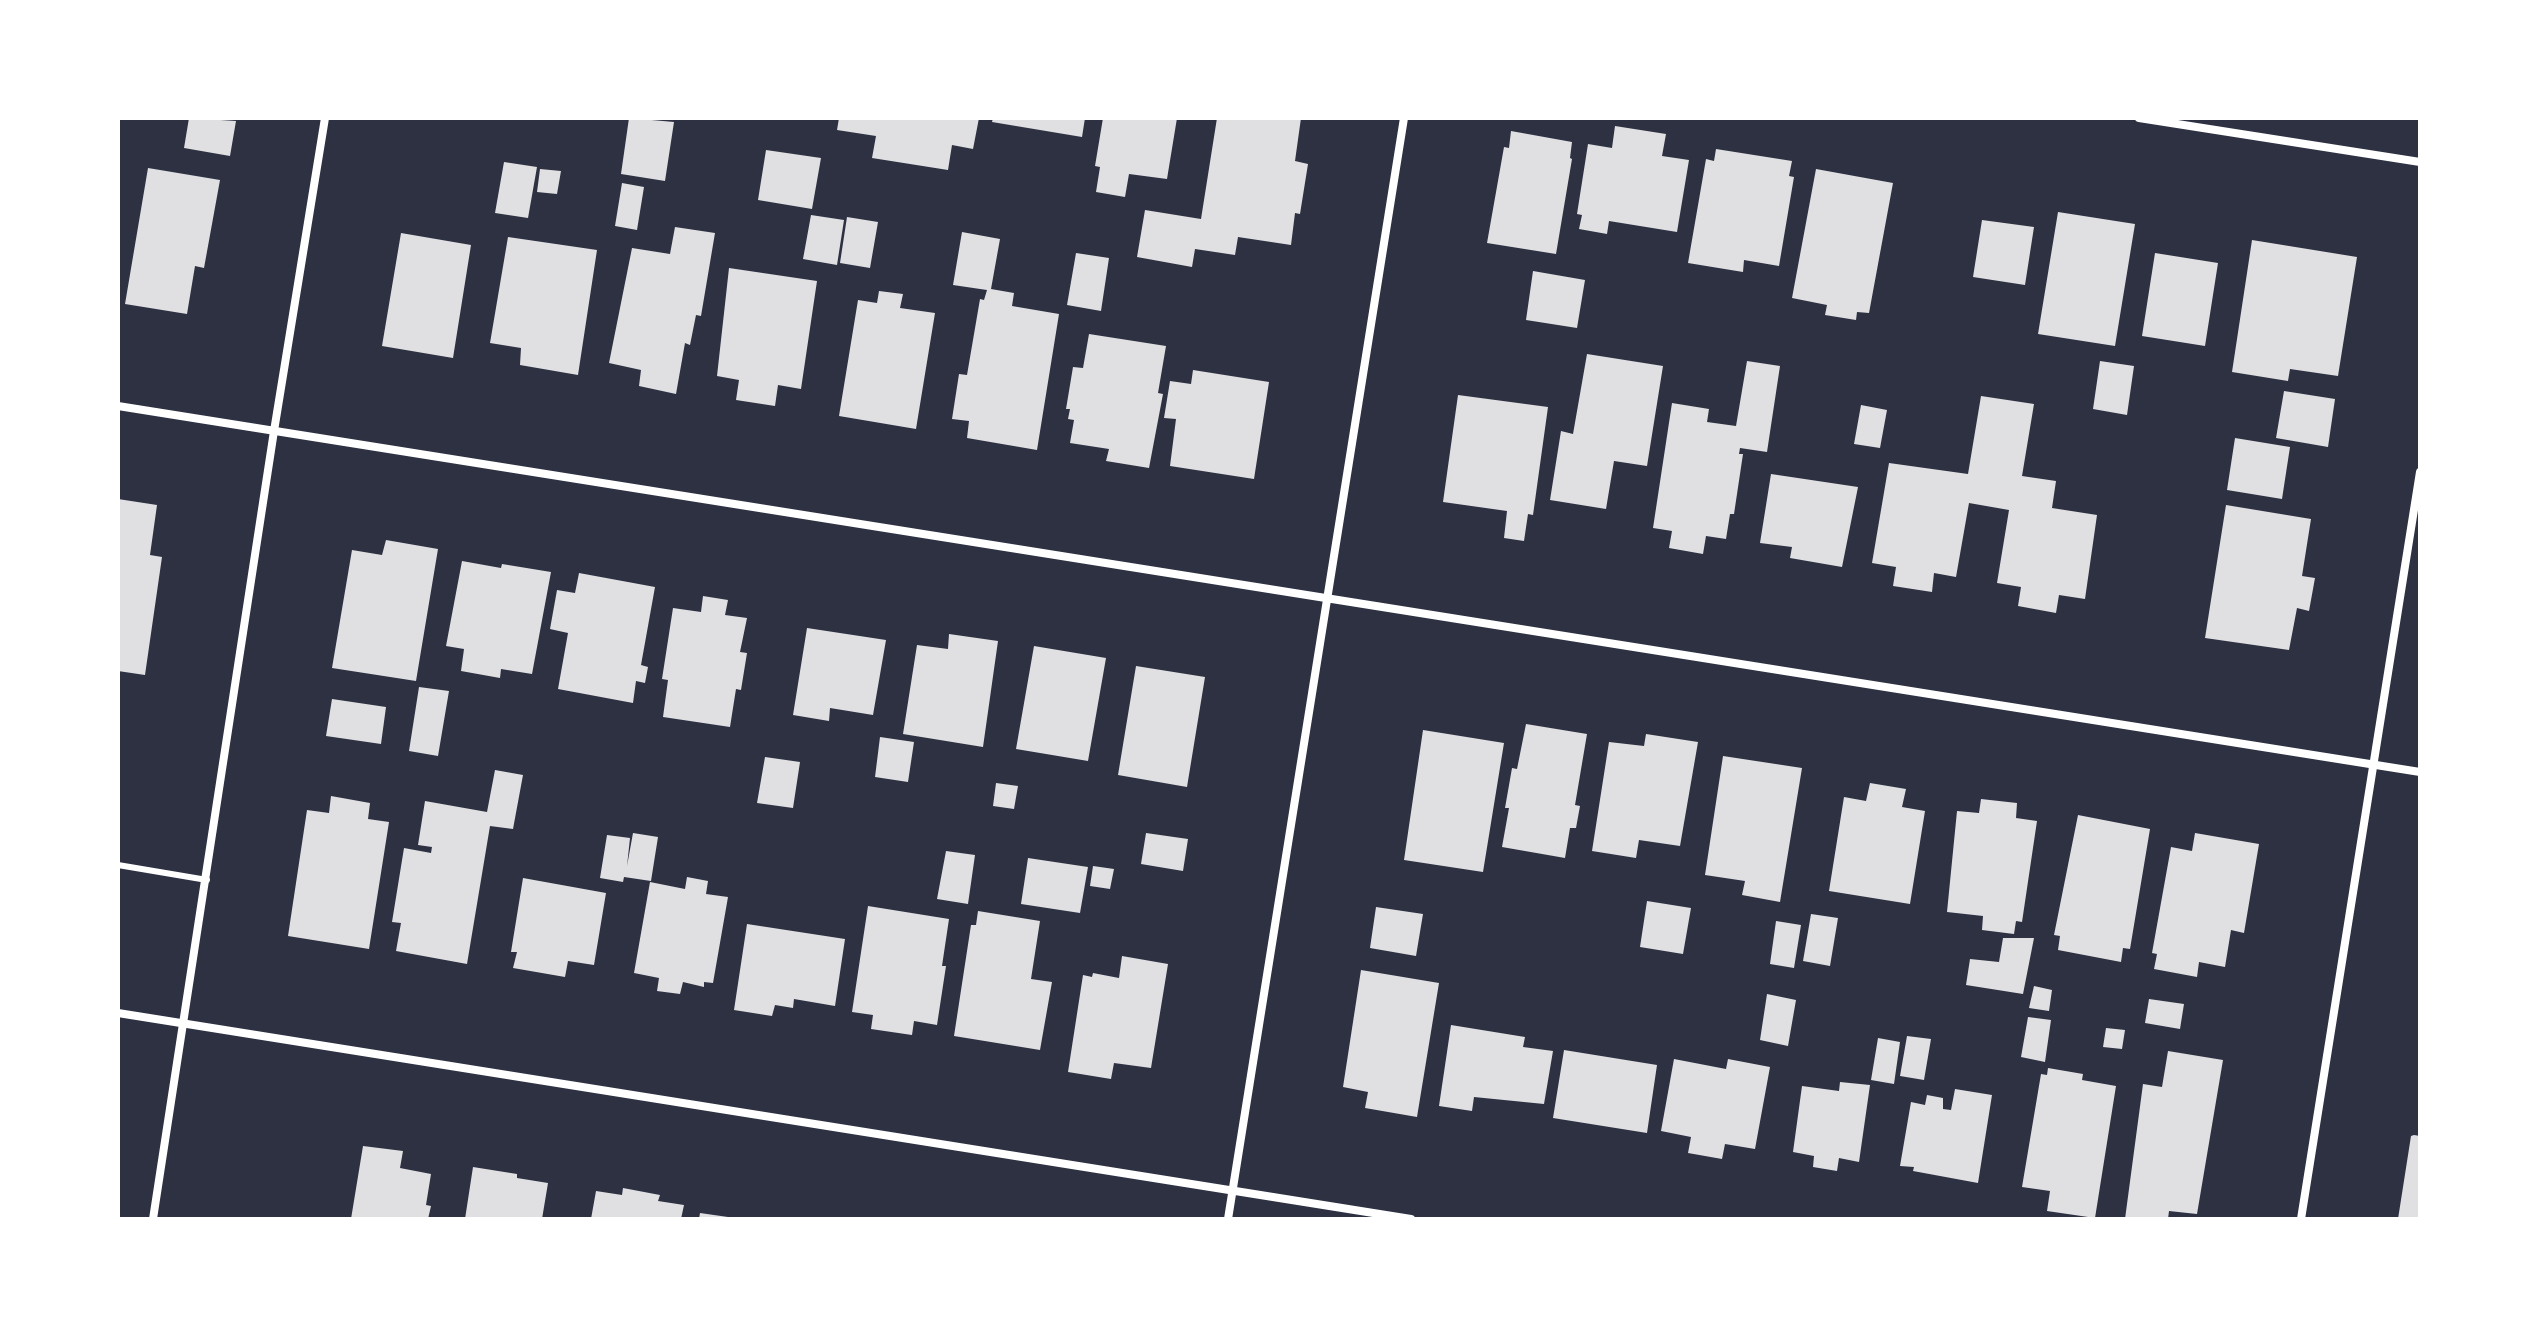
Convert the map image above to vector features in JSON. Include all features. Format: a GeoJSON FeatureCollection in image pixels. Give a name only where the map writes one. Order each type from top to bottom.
{"type":"FeatureCollection","features":[{"type":"Feature","properties":{"kind":"street"},"geometry":{"type":"LineString","coordinates":[[153,1219],[325,118]]}},
{"type":"Feature","properties":{"kind":"street"},"geometry":{"type":"LineString","coordinates":[[1228,1219],[1404,118]]}},
{"type":"Feature","properties":{"kind":"street"},"geometry":{"type":"LineString","coordinates":[[2139,118],[2420,162]]}},
{"type":"Feature","properties":{"kind":"street"},"geometry":{"type":"LineString","coordinates":[[118,406],[2420,772]]}},
{"type":"Feature","properties":{"kind":"street"},"geometry":{"type":"LineString","coordinates":[[2301,1219],[2420,472]]}},
{"type":"Feature","properties":{"kind":"street"},"geometry":{"type":"LineString","coordinates":[[118,1013],[1411,1219]]}},
{"type":"Feature","properties":{"kind":"lane"},"geometry":{"type":"LineString","coordinates":[[118,865],[207,880]]}},
{"type":"Feature","properties":{"kind":"building"},"geometry":{"type":"Polygon","coordinates":[[[189,118],[236,121],[230,156],[184,148],[189,118]]]}},
{"type":"Feature","properties":{"kind":"building"},"geometry":{"type":"Polygon","coordinates":[[[629,118],[674,122],[665,181],[621,174],[629,118]]]}},
{"type":"Feature","properties":{"kind":"building"},"geometry":{"type":"Polygon","coordinates":[[[839,118],[979,118],[973,149],[952,145],[948,170],[872,158],[876,136],[837,130],[839,118]]]}},
{"type":"Feature","properties":{"kind":"building"},"geometry":{"type":"Polygon","coordinates":[[[993,118],[1085,118],[1082,137],[992,122],[993,118]]]}},
{"type":"Feature","properties":{"kind":"building"},"geometry":{"type":"Polygon","coordinates":[[[1103,118],[1177,118],[1167,179],[1129,174],[1125,197],[1096,192],[1100,167],[1095,166],[1103,118]]]}},
{"type":"Feature","properties":{"kind":"building"},"geometry":{"type":"Polygon","coordinates":[[[1217,118],[1301,118],[1295,161],[1308,164],[1300,214],[1295,213],[1291,245],[1238,237],[1235,255],[1195,249],[1192,267],[1137,257],[1145,210],[1201,219],[1217,118]]]}},
{"type":"Feature","properties":{"kind":"building"},"geometry":{"type":"Polygon","coordinates":[[[1615,126],[1666,134],[1662,156],[1689,160],[1677,232],[1609,221],[1607,234],[1579,229],[1582,215],[1577,214],[1588,144],[1612,148],[1615,126]]]}},
{"type":"Feature","properties":{"kind":"building"},"geometry":{"type":"Polygon","coordinates":[[[1511,131],[1572,142],[1572,159],[1556,254],[1487,243],[1504,147],[1509,148],[1511,131]]]}},
{"type":"Feature","properties":{"kind":"building"},"geometry":{"type":"Polygon","coordinates":[[[1716,149],[1792,161],[1789,176],[1794,177],[1779,266],[1744,260],[1743,272],[1688,263],[1706,159],[1714,161],[1716,149]]]}},
{"type":"Feature","properties":{"kind":"building"},"geometry":{"type":"Polygon","coordinates":[[[766,150],[821,158],[812,209],[758,200],[766,150]]]}},
{"type":"Feature","properties":{"kind":"building"},"geometry":{"type":"Polygon","coordinates":[[[504,162],[537,167],[528,218],[495,213],[504,162]]]}},
{"type":"Feature","properties":{"kind":"building"},"geometry":{"type":"Polygon","coordinates":[[[148,168],[220,180],[204,268],[195,266],[187,314],[125,304],[148,168]]]}},
{"type":"Feature","properties":{"kind":"building"},"geometry":{"type":"Polygon","coordinates":[[[540,169],[561,171],[557,194],[537,192],[540,169]]]}},
{"type":"Feature","properties":{"kind":"building"},"geometry":{"type":"Polygon","coordinates":[[[1816,169],[1893,183],[1869,313],[1857,312],[1856,320],[1825,315],[1827,305],[1792,298],[1816,169]]]}},
{"type":"Feature","properties":{"kind":"building"},"geometry":{"type":"Polygon","coordinates":[[[622,183],[644,187],[637,230],[615,226],[622,183]]]}},
{"type":"Feature","properties":{"kind":"building"},"geometry":{"type":"Polygon","coordinates":[[[2058,212],[2135,224],[2115,346],[2038,334],[2058,212]]]}},
{"type":"Feature","properties":{"kind":"building"},"geometry":{"type":"Polygon","coordinates":[[[811,215],[844,220],[837,265],[803,259],[811,215]]]}},
{"type":"Feature","properties":{"kind":"building"},"geometry":{"type":"Polygon","coordinates":[[[847,217],[878,222],[870,268],[840,263],[847,217]]]}},
{"type":"Feature","properties":{"kind":"building"},"geometry":{"type":"Polygon","coordinates":[[[1982,220],[2034,227],[2025,285],[1973,277],[1982,220]]]}},
{"type":"Feature","properties":{"kind":"building"},"geometry":{"type":"Polygon","coordinates":[[[675,227],[715,233],[701,316],[696,315],[690,345],[685,343],[676,394],[639,386],[641,370],[609,363],[632,248],[670,254],[675,227]]]}},
{"type":"Feature","properties":{"kind":"building"},"geometry":{"type":"Polygon","coordinates":[[[962,232],[1000,239],[991,289],[1014,293],[1012,306],[1059,314],[1037,450],[967,438],[969,421],[952,419],[959,374],[967,375],[980,299],[984,300],[987,290],[953,285],[962,232]]]}},
{"type":"Feature","properties":{"kind":"building"},"geometry":{"type":"Polygon","coordinates":[[[401,233],[471,245],[453,358],[382,346],[401,233]]]}},
{"type":"Feature","properties":{"kind":"building"},"geometry":{"type":"Polygon","coordinates":[[[508,237],[597,250],[578,375],[520,365],[521,348],[490,343],[508,237]]]}},
{"type":"Feature","properties":{"kind":"building"},"geometry":{"type":"Polygon","coordinates":[[[2252,240],[2357,257],[2338,376],[2290,369],[2288,381],[2232,372],[2252,240]]]}},
{"type":"Feature","properties":{"kind":"building"},"geometry":{"type":"Polygon","coordinates":[[[1076,253],[1109,258],[1101,311],[1067,305],[1076,253]]]}},
{"type":"Feature","properties":{"kind":"building"},"geometry":{"type":"Polygon","coordinates":[[[2155,253],[2218,263],[2205,346],[2142,336],[2155,253]]]}},
{"type":"Feature","properties":{"kind":"building"},"geometry":{"type":"Polygon","coordinates":[[[729,268],[817,281],[801,389],[778,385],[775,406],[736,400],[739,380],[717,376],[729,268]]]}},
{"type":"Feature","properties":{"kind":"building"},"geometry":{"type":"Polygon","coordinates":[[[1533,271],[1585,280],[1577,328],[1526,320],[1533,271]]]}},
{"type":"Feature","properties":{"kind":"building"},"geometry":{"type":"Polygon","coordinates":[[[879,291],[903,294],[900,308],[935,313],[916,429],[839,416],[858,300],[877,303],[879,291]]]}},
{"type":"Feature","properties":{"kind":"building"},"geometry":{"type":"Polygon","coordinates":[[[1089,334],[1166,346],[1158,393],[1163,394],[1149,468],[1106,461],[1109,449],[1070,443],[1074,420],[1068,419],[1070,409],[1066,409],[1073,367],[1083,368],[1089,334]]]}},
{"type":"Feature","properties":{"kind":"building"},"geometry":{"type":"Polygon","coordinates":[[[1587,354],[1663,366],[1647,466],[1614,461],[1606,509],[1550,500],[1561,431],[1573,434],[1587,354]]]}},
{"type":"Feature","properties":{"kind":"building"},"geometry":{"type":"Polygon","coordinates":[[[1747,361],[1780,366],[1767,452],[1740,448],[1739,454],[1743,454],[1734,514],[1730,514],[1726,539],[1706,536],[1703,554],[1669,548],[1672,531],[1653,528],[1672,403],[1709,409],[1707,422],[1736,426],[1747,361]]]}},
{"type":"Feature","properties":{"kind":"building"},"geometry":{"type":"Polygon","coordinates":[[[2100,361],[2134,366],[2127,415],[2093,409],[2100,361]]]}},
{"type":"Feature","properties":{"kind":"building"},"geometry":{"type":"Polygon","coordinates":[[[1193,370],[1269,382],[1254,479],[1170,466],[1176,419],[1164,418],[1170,381],[1191,384],[1193,370]]]}},
{"type":"Feature","properties":{"kind":"building"},"geometry":{"type":"Polygon","coordinates":[[[2284,391],[2335,399],[2328,447],[2276,438],[2284,391]]]}},
{"type":"Feature","properties":{"kind":"building"},"geometry":{"type":"Polygon","coordinates":[[[1458,395],[1548,407],[1533,515],[1528,514],[1524,541],[1504,538],[1507,511],[1443,502],[1458,395]]]}},
{"type":"Feature","properties":{"kind":"building"},"geometry":{"type":"Polygon","coordinates":[[[1981,396],[2034,404],[2022,476],[2056,481],[2052,508],[2097,515],[2085,599],[2059,595],[2056,613],[2018,606],[2021,587],[1997,583],[2009,510],[1969,503],[1956,577],[1934,573],[1932,592],[1893,586],[1896,567],[1872,563],[1889,463],[1968,474],[1981,396]]]}},
{"type":"Feature","properties":{"kind":"building"},"geometry":{"type":"Polygon","coordinates":[[[1861,405],[1887,410],[1880,448],[1854,444],[1861,405]]]}},
{"type":"Feature","properties":{"kind":"building"},"geometry":{"type":"Polygon","coordinates":[[[2235,438],[2290,447],[2282,499],[2227,490],[2235,438]]]}},
{"type":"Feature","properties":{"kind":"building"},"geometry":{"type":"Polygon","coordinates":[[[1771,474],[1858,487],[1842,567],[1790,558],[1792,547],[1760,543],[1771,474]]]}},
{"type":"Feature","properties":{"kind":"building"},"geometry":{"type":"Polygon","coordinates":[[[118,499],[157,505],[150,555],[162,557],[145,675],[118,671],[118,499]]]}},
{"type":"Feature","properties":{"kind":"building"},"geometry":{"type":"Polygon","coordinates":[[[2226,505],[2311,519],[2302,576],[2315,578],[2309,611],[2297,608],[2289,650],[2205,638],[2226,505]]]}},
{"type":"Feature","properties":{"kind":"building"},"geometry":{"type":"Polygon","coordinates":[[[386,540],[438,549],[416,681],[332,668],[352,550],[382,555],[386,540]]]}},
{"type":"Feature","properties":{"kind":"building"},"geometry":{"type":"Polygon","coordinates":[[[462,561],[551,572],[532,674],[501,669],[500,678],[461,671],[464,649],[446,646],[462,561]]]}},
{"type":"Feature","properties":{"kind":"building"},"geometry":{"type":"Polygon","coordinates":[[[579,573],[655,587],[641,665],[648,667],[645,683],[636,681],[633,703],[558,689],[568,633],[550,629],[557,590],[575,593],[579,573]]]}},
{"type":"Feature","properties":{"kind":"building"},"geometry":{"type":"Polygon","coordinates":[[[703,596],[728,600],[725,615],[747,618],[740,652],[747,653],[741,690],[736,689],[730,727],[663,717],[668,680],[662,679],[673,608],[701,612],[703,596]]]}},
{"type":"Feature","properties":{"kind":"building"},"geometry":{"type":"Polygon","coordinates":[[[807,628],[886,640],[873,715],[830,708],[829,721],[793,715],[807,628]]]}},
{"type":"Feature","properties":{"kind":"building"},"geometry":{"type":"Polygon","coordinates":[[[949,634],[998,641],[983,747],[903,734],[917,645],[948,649],[949,634]]]}},
{"type":"Feature","properties":{"kind":"building"},"geometry":{"type":"Polygon","coordinates":[[[1034,646],[1106,658],[1088,761],[1016,749],[1034,646]]]}},
{"type":"Feature","properties":{"kind":"building"},"geometry":{"type":"Polygon","coordinates":[[[1136,666],[1205,677],[1187,787],[1118,775],[1136,666]]]}},
{"type":"Feature","properties":{"kind":"building"},"geometry":{"type":"Polygon","coordinates":[[[419,687],[449,691],[438,756],[409,751],[419,687]]]}},
{"type":"Feature","properties":{"kind":"building"},"geometry":{"type":"Polygon","coordinates":[[[332,699],[386,707],[381,744],[326,736],[332,699]]]}},
{"type":"Feature","properties":{"kind":"building"},"geometry":{"type":"Polygon","coordinates":[[[1526,724],[1587,734],[1575,805],[1580,806],[1576,828],[1570,828],[1565,858],[1502,847],[1512,768],[1517,769],[1526,724]]]}},
{"type":"Feature","properties":{"kind":"building"},"geometry":{"type":"Polygon","coordinates":[[[1423,730],[1504,743],[1483,872],[1404,860],[1423,730]]]}},
{"type":"Feature","properties":{"kind":"building"},"geometry":{"type":"Polygon","coordinates":[[[1646,734],[1698,742],[1680,846],[1639,840],[1636,858],[1592,851],[1609,742],[1644,746],[1646,734]]]}},
{"type":"Feature","properties":{"kind":"building"},"geometry":{"type":"Polygon","coordinates":[[[880,737],[914,742],[908,782],[875,777],[880,737]]]}},
{"type":"Feature","properties":{"kind":"building"},"geometry":{"type":"Polygon","coordinates":[[[1723,756],[1802,768],[1780,902],[1742,895],[1745,881],[1705,875],[1723,756]]]}},
{"type":"Feature","properties":{"kind":"building"},"geometry":{"type":"Polygon","coordinates":[[[765,757],[800,762],[793,808],[757,803],[765,757]]]}},
{"type":"Feature","properties":{"kind":"building"},"geometry":{"type":"Polygon","coordinates":[[[495,770],[523,775],[513,829],[490,826],[467,964],[396,951],[401,923],[392,922],[404,848],[431,853],[432,847],[418,845],[425,801],[487,812],[495,770]]]}},
{"type":"Feature","properties":{"kind":"building"},"geometry":{"type":"Polygon","coordinates":[[[996,783],[1018,786],[1014,809],[993,806],[996,783]]]}},
{"type":"Feature","properties":{"kind":"building"},"geometry":{"type":"Polygon","coordinates":[[[1870,783],[1906,789],[1902,807],[1925,811],[1910,904],[1829,891],[1844,797],[1866,801],[1870,783]]]}},
{"type":"Feature","properties":{"kind":"building"},"geometry":{"type":"Polygon","coordinates":[[[331,796],[370,803],[368,819],[389,822],[369,949],[288,936],[307,810],[329,813],[331,796]]]}},
{"type":"Feature","properties":{"kind":"building"},"geometry":{"type":"Polygon","coordinates":[[[1981,799],[2017,803],[2016,818],[2037,821],[2022,922],[2016,921],[2014,934],[1982,930],[1983,916],[1947,912],[1957,811],[1979,813],[1981,799]]]}},
{"type":"Feature","properties":{"kind":"building"},"geometry":{"type":"Polygon","coordinates":[[[2078,815],[2150,829],[2130,949],[2123,948],[2121,962],[2058,950],[2060,936],[2054,935],[2078,815]]]}},
{"type":"Feature","properties":{"kind":"building"},"geometry":{"type":"Polygon","coordinates":[[[633,833],[658,837],[651,881],[624,877],[623,882],[600,878],[607,835],[630,838],[627,866],[633,833]]]}},
{"type":"Feature","properties":{"kind":"building"},"geometry":{"type":"Polygon","coordinates":[[[1146,833],[1188,839],[1183,871],[1141,864],[1146,833]]]}},
{"type":"Feature","properties":{"kind":"building"},"geometry":{"type":"Polygon","coordinates":[[[2195,833],[2259,844],[2244,933],[2231,930],[2225,967],[2199,962],[2197,977],[2154,969],[2157,954],[2152,953],[2171,847],[2192,851],[2195,833]]]}},
{"type":"Feature","properties":{"kind":"building"},"geometry":{"type":"Polygon","coordinates":[[[946,851],[975,855],[968,904],[937,899],[946,851]]]}},
{"type":"Feature","properties":{"kind":"building"},"geometry":{"type":"Polygon","coordinates":[[[1028,858],[1088,867],[1080,913],[1021,904],[1028,858]]]}},
{"type":"Feature","properties":{"kind":"building"},"geometry":{"type":"Polygon","coordinates":[[[1093,866],[1114,869],[1110,889],[1090,886],[1093,866]]]}},
{"type":"Feature","properties":{"kind":"building"},"geometry":{"type":"Polygon","coordinates":[[[687,877],[708,881],[706,894],[728,897],[713,983],[704,982],[704,987],[683,982],[680,994],[657,991],[659,978],[634,973],[650,882],[685,889],[687,877]]]}},
{"type":"Feature","properties":{"kind":"building"},"geometry":{"type":"Polygon","coordinates":[[[523,878],[606,893],[594,965],[568,961],[565,977],[513,968],[517,952],[511,952],[523,878]]]}},
{"type":"Feature","properties":{"kind":"building"},"geometry":{"type":"Polygon","coordinates":[[[1647,901],[1691,908],[1683,954],[1640,947],[1647,901]]]}},
{"type":"Feature","properties":{"kind":"building"},"geometry":{"type":"Polygon","coordinates":[[[868,906],[949,919],[937,1025],[914,1021],[912,1035],[871,1029],[873,1015],[852,1012],[868,906]]]}},
{"type":"Feature","properties":{"kind":"building"},"geometry":{"type":"Polygon","coordinates":[[[1376,907],[1423,914],[1416,956],[1370,948],[1376,907]]]}},
{"type":"Feature","properties":{"kind":"building"},"geometry":{"type":"Polygon","coordinates":[[[978,911],[1040,921],[1031,979],[1052,982],[1040,1050],[954,1036],[971,925],[976,925],[978,911]]]}},
{"type":"Feature","properties":{"kind":"building"},"geometry":{"type":"Polygon","coordinates":[[[1811,914],[1838,918],[1830,966],[1803,961],[1811,914]]]}},
{"type":"Feature","properties":{"kind":"building"},"geometry":{"type":"Polygon","coordinates":[[[1776,921],[1801,925],[1794,968],[1770,964],[1776,921]]]}},
{"type":"Feature","properties":{"kind":"building"},"geometry":{"type":"Polygon","coordinates":[[[747,924],[845,939],[835,1006],[794,999],[793,1008],[775,1005],[772,1016],[734,1010],[747,924]]]}},
{"type":"Feature","properties":{"kind":"building"},"geometry":{"type":"Polygon","coordinates":[[[2003,938],[2034,938],[2023,994],[1966,985],[1970,959],[1999,962],[2003,938]]]}},
{"type":"Feature","properties":{"kind":"building"},"geometry":{"type":"Polygon","coordinates":[[[1122,956],[1168,964],[1151,1068],[1114,1063],[1111,1079],[1068,1072],[1083,975],[1092,977],[1093,973],[1119,978],[1122,956]]]}},
{"type":"Feature","properties":{"kind":"building"},"geometry":{"type":"Polygon","coordinates":[[[1361,970],[1439,983],[1417,1117],[1365,1108],[1368,1092],[1343,1087],[1361,970]]]}},
{"type":"Feature","properties":{"kind":"building"},"geometry":{"type":"Polygon","coordinates":[[[2034,986],[2052,990],[2049,1011],[2029,1008],[2034,986]]]}},
{"type":"Feature","properties":{"kind":"building"},"geometry":{"type":"Polygon","coordinates":[[[1767,994],[1796,1000],[1788,1046],[1760,1040],[1767,994]]]}},
{"type":"Feature","properties":{"kind":"building"},"geometry":{"type":"Polygon","coordinates":[[[2149,999],[2184,1004],[2180,1029],[2145,1023],[2149,999]]]}},
{"type":"Feature","properties":{"kind":"building"},"geometry":{"type":"Polygon","coordinates":[[[2028,1017],[2051,1020],[2045,1062],[2021,1057],[2028,1017]]]}},
{"type":"Feature","properties":{"kind":"building"},"geometry":{"type":"Polygon","coordinates":[[[1451,1025],[1525,1037],[1523,1047],[1553,1051],[1544,1104],[1474,1097],[1472,1111],[1439,1106],[1451,1025]]]}},
{"type":"Feature","properties":{"kind":"building"},"geometry":{"type":"Polygon","coordinates":[[[2106,1028],[2125,1030],[2122,1049],[2103,1047],[2106,1028]]]}},
{"type":"Feature","properties":{"kind":"building"},"geometry":{"type":"Polygon","coordinates":[[[1907,1036],[1931,1039],[1924,1080],[1900,1076],[1907,1036]]]}},
{"type":"Feature","properties":{"kind":"building"},"geometry":{"type":"Polygon","coordinates":[[[1878,1038],[1900,1042],[1894,1084],[1871,1080],[1878,1038]]]}},
{"type":"Feature","properties":{"kind":"building"},"geometry":{"type":"Polygon","coordinates":[[[1564,1050],[1657,1065],[1647,1133],[1553,1118],[1564,1050]]]}},
{"type":"Feature","properties":{"kind":"building"},"geometry":{"type":"Polygon","coordinates":[[[2168,1051],[2223,1060],[2197,1214],[2169,1211],[2168,1219],[2125,1219],[2143,1084],[2162,1087],[2168,1051]]]}},
{"type":"Feature","properties":{"kind":"building"},"geometry":{"type":"Polygon","coordinates":[[[1674,1059],[1726,1069],[1728,1059],[1770,1067],[1755,1149],[1725,1144],[1722,1159],[1688,1153],[1691,1137],[1661,1131],[1674,1059]]]}},
{"type":"Feature","properties":{"kind":"building"},"geometry":{"type":"Polygon","coordinates":[[[2048,1068],[2083,1074],[2082,1080],[2116,1086],[2095,1218],[2047,1211],[2050,1191],[2022,1187],[2041,1074],[2047,1075],[2048,1068]]]}},
{"type":"Feature","properties":{"kind":"building"},"geometry":{"type":"Polygon","coordinates":[[[1840,1082],[1870,1085],[1859,1162],[1839,1158],[1837,1171],[1813,1167],[1814,1156],[1793,1152],[1802,1086],[1839,1091],[1840,1082]]]}},
{"type":"Feature","properties":{"kind":"building"},"geometry":{"type":"Polygon","coordinates":[[[1955,1089],[1992,1095],[1978,1183],[1900,1166],[1911,1102],[1925,1105],[1927,1095],[1943,1098],[1943,1109],[1951,1110],[1955,1089]]]}},
{"type":"Feature","properties":{"kind":"building"},"geometry":{"type":"Polygon","coordinates":[[[2411,1136],[2420,1136],[2420,1219],[2398,1219],[2411,1136]]]}},
{"type":"Feature","properties":{"kind":"building"},"geometry":{"type":"Polygon","coordinates":[[[363,1146],[403,1151],[400,1168],[431,1174],[426,1205],[431,1206],[428,1219],[351,1219],[363,1146]]]}},
{"type":"Feature","properties":{"kind":"building"},"geometry":{"type":"Polygon","coordinates":[[[473,1167],[548,1183],[542,1219],[465,1219],[473,1167]]]}},
{"type":"Feature","properties":{"kind":"building"},"geometry":{"type":"Polygon","coordinates":[[[623,1188],[660,1195],[658,1201],[684,1205],[681,1219],[591,1219],[596,1191],[622,1195],[623,1188]]]}},
{"type":"Feature","properties":{"kind":"building"},"geometry":{"type":"Polygon","coordinates":[[[700,1213],[728,1217],[728,1219],[699,1219],[700,1213]]]}}]}
